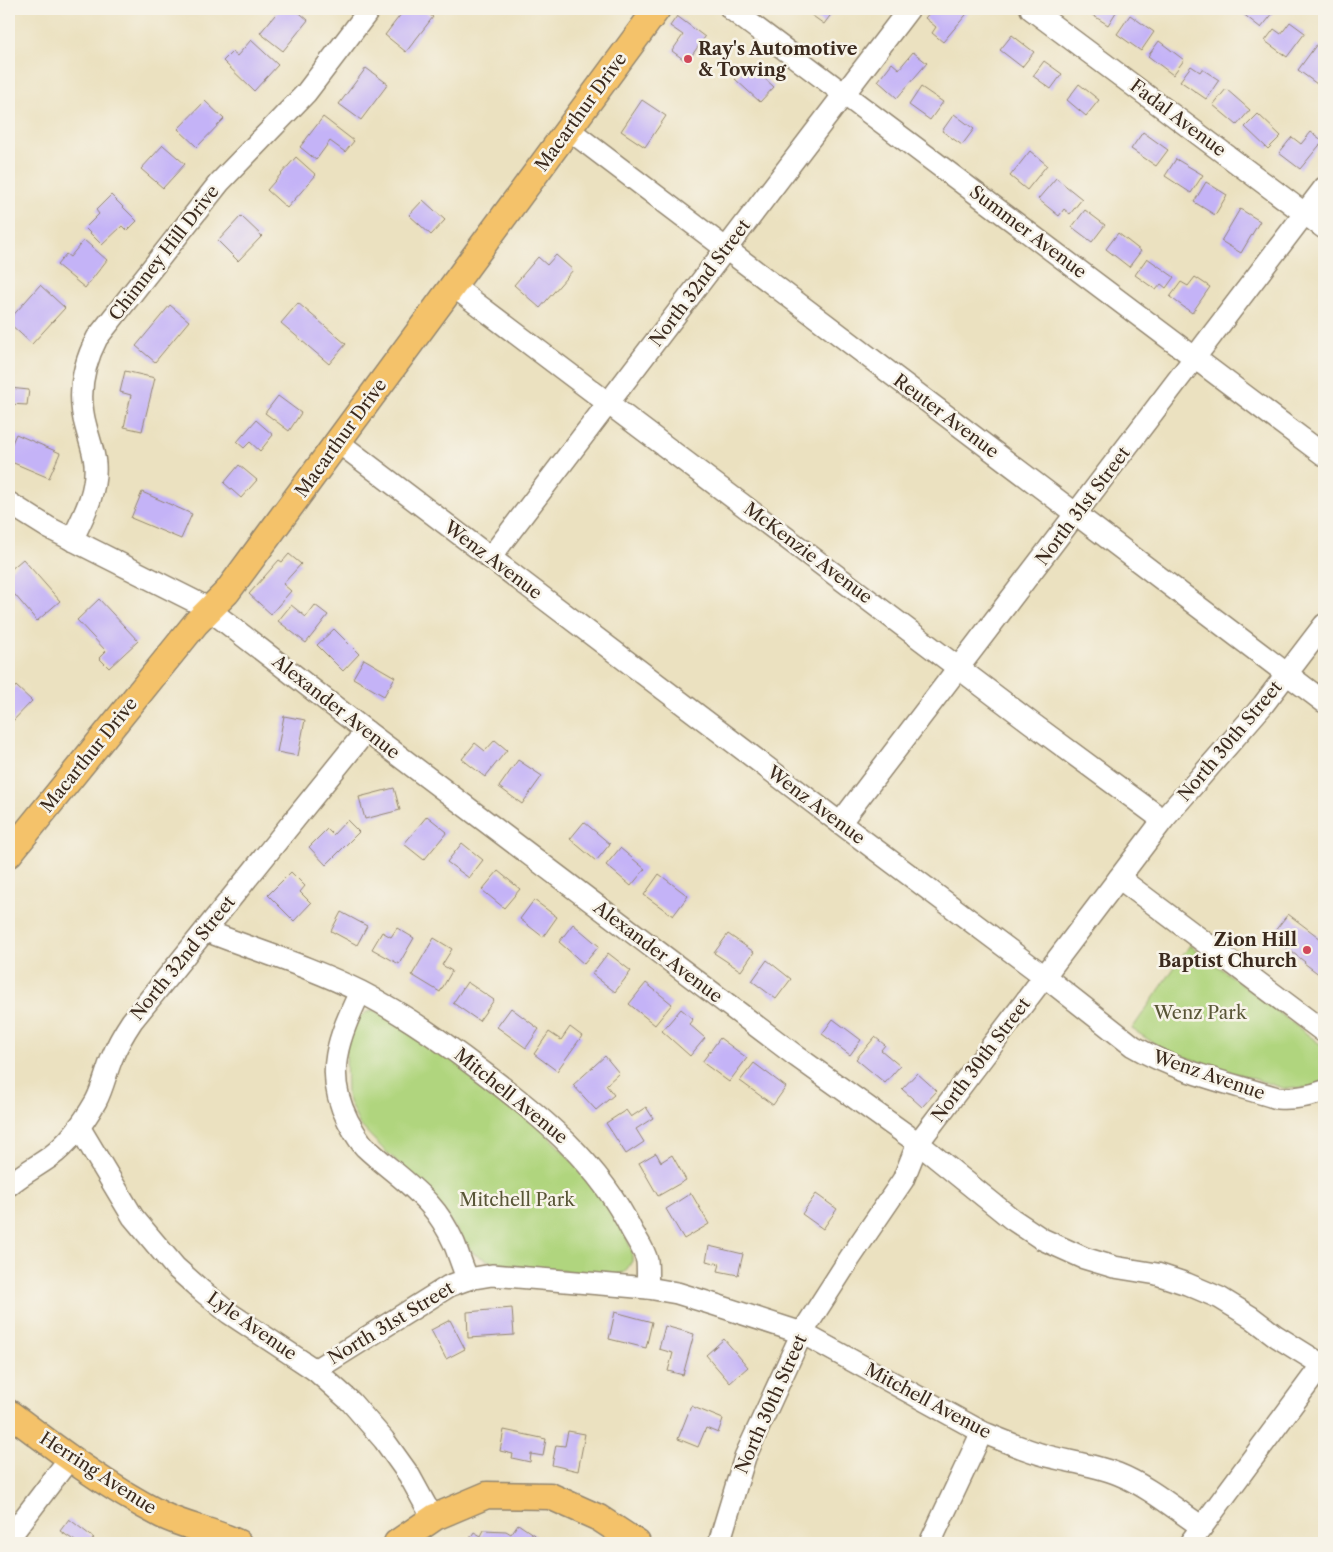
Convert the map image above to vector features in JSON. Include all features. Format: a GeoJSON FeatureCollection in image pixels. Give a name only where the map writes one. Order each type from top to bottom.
{"type":"FeatureCollection","features":[{"type":"Feature","properties":{"kind":"main road","name":"Macarthur Drive"},"geometry":{"type":"LineString","coordinates":[[10,850],[196,623],[226,592],[656,9]]}},
{"type":"Feature","properties":{"kind":"main road","name":"Herring Avenue"},"geometry":{"type":"LineString","coordinates":[[9,1413],[69,1459],[163,1516],[238,1543]]}},
{"type":"Feature","properties":{"kind":"main road"},"geometry":{"type":"LineString","coordinates":[[397,1543],[436,1517],[487,1495],[550,1496],[600,1518],[636,1543]]}},
{"type":"Feature","properties":{"kind":"main road","name":"Herring Avenue"},"geometry":{"type":"LineString","coordinates":[[163,1516],[192,1543]]}},
{"type":"Feature","properties":{"kind":"street","name":"Chimney Hill Drive"},"geometry":{"type":"LineString","coordinates":[[72,540],[89,506],[95,478],[95,463],[83,413],[81,388],[89,353],[98,338],[219,183],[306,93],[370,9]]}},
{"type":"Feature","properties":{"kind":"street","name":"Summer Avenue"},"geometry":{"type":"LineString","coordinates":[[731,9],[1324,456]]}},
{"type":"Feature","properties":{"kind":"street","name":"North 32nd Street"},"geometry":{"type":"LineString","coordinates":[[490,558],[909,9]]}},
{"type":"Feature","properties":{"kind":"street","name":"Fadal Avenue"},"geometry":{"type":"LineString","coordinates":[[1031,9],[1324,228]]}},
{"type":"Feature","properties":{"kind":"street","name":"Reuter Avenue"},"geometry":{"type":"LineString","coordinates":[[568,129],[1324,702]]}},
{"type":"Feature","properties":{"kind":"street","name":"North 31st Street"},"geometry":{"type":"LineString","coordinates":[[840,823],[1324,188]]}},
{"type":"Feature","properties":{"kind":"street","name":"McKenzie Avenue"},"geometry":{"type":"LineString","coordinates":[[453,286],[1163,820]]}},
{"type":"Feature","properties":{"kind":"street","name":"Wenz Avenue"},"geometry":{"type":"LineString","coordinates":[[338,442],[1044,976],[1133,1046],[1149,1056],[1169,1064],[1277,1098],[1293,1099],[1324,1091]]}},
{"type":"Feature","properties":{"kind":"street","name":"Alexander Avenue"},"geometry":{"type":"LineString","coordinates":[[9,503],[49,528],[209,610],[796,1056],[918,1143],[1012,1219],[1042,1239],[1084,1258],[1114,1267],[1157,1274],[1220,1298],[1251,1317],[1276,1336],[1324,1364]]}},
{"type":"Feature","properties":{"kind":"street","name":"North 30th Street"},"geometry":{"type":"LineString","coordinates":[[719,1543],[745,1457],[802,1333],[903,1180],[918,1143],[1163,820],[1263,705],[1324,626]]}},
{"type":"Feature","properties":{"kind":"street","name":"North 32nd Street"},"geometry":{"type":"LineString","coordinates":[[9,1185],[50,1156],[79,1127],[98,1096],[111,1059],[128,1027],[366,731]]}},
{"type":"Feature","properties":{"kind":"street"},"geometry":{"type":"LineString","coordinates":[[1119,878],[1324,1032]]}},
{"type":"Feature","properties":{"kind":"street","name":"Mitchell Avenue"},"geometry":{"type":"LineString","coordinates":[[206,931],[313,970],[401,1014],[455,1051],[527,1106],[572,1145],[593,1170],[627,1220],[647,1260],[648,1288]]}},
{"type":"Feature","properties":{"kind":"street"},"geometry":{"type":"LineString","coordinates":[[360,992],[339,1040],[335,1059],[337,1090],[342,1108],[354,1133],[363,1145],[413,1187],[431,1206],[454,1242],[468,1279]]}},
{"type":"Feature","properties":{"kind":"street","name":"Lyle Avenue"},"geometry":{"type":"LineString","coordinates":[[79,1127],[134,1217],[176,1267],[229,1313],[315,1370],[351,1402],[384,1440],[409,1475],[426,1506],[436,1517]]}},
{"type":"Feature","properties":{"kind":"street","name":"Mitchell Avenue"},"geometry":{"type":"LineString","coordinates":[[468,1279],[492,1275],[648,1288],[677,1293],[716,1304],[802,1333],[982,1432],[1047,1456],[1094,1466],[1118,1474],[1141,1485],[1196,1535]]}},
{"type":"Feature","properties":{"kind":"street","name":"North 31st Street"},"geometry":{"type":"LineString","coordinates":[[315,1370],[449,1286],[468,1279]]}},
{"type":"Feature","properties":{"kind":"street"},"geometry":{"type":"LineString","coordinates":[[1196,1535],[1324,1364]]}},
{"type":"Feature","properties":{"kind":"street"},"geometry":{"type":"LineString","coordinates":[[930,1543],[982,1432]]}},
{"type":"Feature","properties":{"kind":"street"},"geometry":{"type":"LineString","coordinates":[[9,1538],[69,1459]]}},
{"type":"Feature","properties":{"kind":"green space","name":"Wenz Park"},"geometry":{"type":"Polygon","coordinates":[[[1190,945],[1324,1047],[1324,1086],[1286,1089],[1166,1051],[1132,1029],[1190,945]]]}},
{"type":"Feature","properties":{"kind":"green space","name":"Mitchell Park"},"geometry":{"type":"Polygon","coordinates":[[[374,1010],[457,1062],[520,1107],[590,1179],[624,1232],[632,1251],[632,1261],[625,1272],[613,1276],[496,1264],[474,1254],[427,1188],[383,1149],[359,1124],[347,1097],[346,1048],[356,1019],[374,1010]]]}},
{"type":"Feature","properties":{"kind":"building"},"geometry":{"type":"Polygon","coordinates":[[[280,9],[295,9],[308,20],[283,51],[260,33],[280,9]]]}},
{"type":"Feature","properties":{"kind":"building"},"geometry":{"type":"Polygon","coordinates":[[[405,9],[422,9],[433,17],[406,52],[385,35],[405,9]]]}},
{"type":"Feature","properties":{"kind":"building"},"geometry":{"type":"Polygon","coordinates":[[[803,9],[835,9],[824,24],[803,9]]]}},
{"type":"Feature","properties":{"kind":"building"},"geometry":{"type":"Polygon","coordinates":[[[933,9],[971,9],[943,42],[932,33],[936,27],[925,18],[933,9]]]}},
{"type":"Feature","properties":{"kind":"building"},"geometry":{"type":"Polygon","coordinates":[[[1083,9],[1118,9],[1108,25],[1083,9]]]}},
{"type":"Feature","properties":{"kind":"building"},"geometry":{"type":"Polygon","coordinates":[[[1237,9],[1270,9],[1274,12],[1261,28],[1237,9]]]}},
{"type":"Feature","properties":{"kind":"building"},"geometry":{"type":"Polygon","coordinates":[[[1130,15],[1154,32],[1141,51],[1117,34],[1130,15]]]}},
{"type":"Feature","properties":{"kind":"building"},"geometry":{"type":"Polygon","coordinates":[[[677,16],[705,37],[687,62],[672,51],[683,35],[670,26],[677,16]]]}},
{"type":"Feature","properties":{"kind":"building"},"geometry":{"type":"Polygon","coordinates":[[[1290,22],[1305,33],[1287,57],[1265,41],[1274,29],[1281,34],[1290,22]]]}},
{"type":"Feature","properties":{"kind":"building"},"geometry":{"type":"Polygon","coordinates":[[[1012,35],[1034,52],[1022,67],[1000,50],[1012,35]]]}},
{"type":"Feature","properties":{"kind":"building"},"geometry":{"type":"Polygon","coordinates":[[[251,40],[278,65],[254,91],[223,61],[232,52],[237,56],[251,40]]]}},
{"type":"Feature","properties":{"kind":"building"},"geometry":{"type":"Polygon","coordinates":[[[1159,41],[1184,60],[1173,75],[1148,56],[1159,41]]]}},
{"type":"Feature","properties":{"kind":"building"},"geometry":{"type":"Polygon","coordinates":[[[1317,44],[1324,50],[1324,74],[1317,84],[1298,70],[1317,44]]]}},
{"type":"Feature","properties":{"kind":"building"},"geometry":{"type":"Polygon","coordinates":[[[913,52],[927,63],[897,98],[878,81],[892,63],[899,69],[913,52]]]}},
{"type":"Feature","properties":{"kind":"building"},"geometry":{"type":"Polygon","coordinates":[[[1044,61],[1062,74],[1051,89],[1033,76],[1044,61]]]}},
{"type":"Feature","properties":{"kind":"building"},"geometry":{"type":"Polygon","coordinates":[[[749,64],[774,87],[760,102],[735,79],[749,64]]]}},
{"type":"Feature","properties":{"kind":"building"},"geometry":{"type":"Polygon","coordinates":[[[1191,66],[1200,72],[1202,69],[1219,80],[1206,99],[1180,81],[1191,66]]]}},
{"type":"Feature","properties":{"kind":"building"},"geometry":{"type":"Polygon","coordinates":[[[366,68],[388,84],[361,120],[339,104],[366,68]]]}},
{"type":"Feature","properties":{"kind":"building"},"geometry":{"type":"Polygon","coordinates":[[[1079,84],[1099,100],[1086,116],[1067,100],[1079,84]]]}},
{"type":"Feature","properties":{"kind":"building"},"geometry":{"type":"Polygon","coordinates":[[[921,87],[943,102],[930,120],[909,105],[921,87]]]}},
{"type":"Feature","properties":{"kind":"building"},"geometry":{"type":"Polygon","coordinates":[[[1226,89],[1250,110],[1237,125],[1213,105],[1226,89]]]}},
{"type":"Feature","properties":{"kind":"building"},"geometry":{"type":"Polygon","coordinates":[[[642,100],[666,116],[645,147],[621,131],[642,100]]]}},
{"type":"Feature","properties":{"kind":"building"},"geometry":{"type":"Polygon","coordinates":[[[205,101],[224,119],[197,147],[178,129],[205,101]]]}},
{"type":"Feature","properties":{"kind":"building"},"geometry":{"type":"Polygon","coordinates":[[[954,114],[974,129],[962,145],[942,131],[954,114]]]}},
{"type":"Feature","properties":{"kind":"building"},"geometry":{"type":"Polygon","coordinates":[[[1258,114],[1281,136],[1268,149],[1245,127],[1258,114]]]}},
{"type":"Feature","properties":{"kind":"building"},"geometry":{"type":"Polygon","coordinates":[[[323,117],[354,141],[345,152],[330,141],[316,160],[300,147],[323,117]]]}},
{"type":"Feature","properties":{"kind":"building"},"geometry":{"type":"Polygon","coordinates":[[[1143,132],[1168,150],[1156,166],[1131,149],[1143,132]]]}},
{"type":"Feature","properties":{"kind":"building"},"geometry":{"type":"Polygon","coordinates":[[[1311,132],[1323,141],[1300,169],[1279,153],[1292,137],[1301,144],[1311,132]]]}},
{"type":"Feature","properties":{"kind":"building"},"geometry":{"type":"Polygon","coordinates":[[[163,145],[185,164],[163,188],[141,169],[163,145]]]}},
{"type":"Feature","properties":{"kind":"building"},"geometry":{"type":"Polygon","coordinates":[[[1030,151],[1047,165],[1027,190],[1010,176],[1030,151]]]}},
{"type":"Feature","properties":{"kind":"building"},"geometry":{"type":"Polygon","coordinates":[[[296,157],[316,175],[287,208],[267,190],[296,157]]]}},
{"type":"Feature","properties":{"kind":"building"},"geometry":{"type":"Polygon","coordinates":[[[1176,159],[1203,175],[1191,193],[1165,176],[1176,159]]]}},
{"type":"Feature","properties":{"kind":"building"},"geometry":{"type":"Polygon","coordinates":[[[1056,178],[1082,199],[1070,214],[1064,209],[1059,216],[1038,199],[1056,178]]]}},
{"type":"Feature","properties":{"kind":"building"},"geometry":{"type":"Polygon","coordinates":[[[1206,182],[1227,195],[1215,215],[1194,202],[1206,182]]]}},
{"type":"Feature","properties":{"kind":"building"},"geometry":{"type":"Polygon","coordinates":[[[111,195],[137,221],[127,231],[122,226],[102,245],[85,228],[99,214],[96,210],[111,195]]]}},
{"type":"Feature","properties":{"kind":"building"},"geometry":{"type":"Polygon","coordinates":[[[423,200],[445,220],[431,235],[409,215],[423,200]]]}},
{"type":"Feature","properties":{"kind":"building"},"geometry":{"type":"Polygon","coordinates":[[[1240,209],[1260,221],[1241,253],[1221,241],[1240,209]]]}},
{"type":"Feature","properties":{"kind":"building"},"geometry":{"type":"Polygon","coordinates":[[[1085,210],[1105,225],[1092,242],[1072,227],[1085,210]]]}},
{"type":"Feature","properties":{"kind":"building"},"geometry":{"type":"Polygon","coordinates":[[[241,216],[262,236],[238,261],[218,241],[241,216]]]}},
{"type":"Feature","properties":{"kind":"building"},"geometry":{"type":"Polygon","coordinates":[[[1118,233],[1141,251],[1129,267],[1106,249],[1118,233]]]}},
{"type":"Feature","properties":{"kind":"building"},"geometry":{"type":"Polygon","coordinates":[[[84,240],[107,260],[85,288],[57,265],[66,254],[70,257],[84,240]]]}},
{"type":"Feature","properties":{"kind":"building"},"geometry":{"type":"Polygon","coordinates":[[[556,255],[573,270],[540,308],[514,285],[538,257],[547,265],[556,255]]]}},
{"type":"Feature","properties":{"kind":"building"},"geometry":{"type":"Polygon","coordinates":[[[1147,258],[1174,277],[1166,288],[1161,284],[1156,290],[1135,275],[1147,258]]]}},
{"type":"Feature","properties":{"kind":"building"},"geometry":{"type":"Polygon","coordinates":[[[1195,277],[1210,287],[1192,313],[1170,297],[1181,282],[1188,286],[1195,277]]]}},
{"type":"Feature","properties":{"kind":"building"},"geometry":{"type":"Polygon","coordinates":[[[40,285],[65,308],[32,344],[9,323],[9,320],[40,285]]]}},
{"type":"Feature","properties":{"kind":"building"},"geometry":{"type":"Polygon","coordinates":[[[298,303],[346,344],[329,364],[281,323],[298,303]]]}},
{"type":"Feature","properties":{"kind":"building"},"geometry":{"type":"Polygon","coordinates":[[[170,305],[189,321],[155,362],[136,346],[170,305]]]}},
{"type":"Feature","properties":{"kind":"building"},"geometry":{"type":"Polygon","coordinates":[[[125,371],[155,378],[142,431],[124,427],[131,395],[120,392],[125,371]]]}},
{"type":"Feature","properties":{"kind":"building"},"geometry":{"type":"Polygon","coordinates":[[[9,388],[29,390],[27,405],[9,404],[9,388]]]}},
{"type":"Feature","properties":{"kind":"building"},"geometry":{"type":"Polygon","coordinates":[[[278,396],[301,413],[289,431],[265,413],[278,396]]]}},
{"type":"Feature","properties":{"kind":"building"},"geometry":{"type":"Polygon","coordinates":[[[256,420],[273,435],[260,451],[250,442],[244,448],[237,442],[256,420]]]}},
{"type":"Feature","properties":{"kind":"building"},"geometry":{"type":"Polygon","coordinates":[[[16,434],[60,453],[49,478],[9,461],[9,450],[16,434]]]}},
{"type":"Feature","properties":{"kind":"building"},"geometry":{"type":"Polygon","coordinates":[[[239,465],[257,480],[241,498],[224,483],[239,465]]]}},
{"type":"Feature","properties":{"kind":"building"},"geometry":{"type":"Polygon","coordinates":[[[142,492],[192,514],[181,539],[131,518],[142,492]]]}},
{"type":"Feature","properties":{"kind":"building"},"geometry":{"type":"Polygon","coordinates":[[[289,554],[301,564],[283,584],[291,591],[271,614],[249,594],[279,560],[282,562],[289,554]]]}},
{"type":"Feature","properties":{"kind":"building"},"geometry":{"type":"Polygon","coordinates":[[[23,559],[60,601],[37,621],[9,588],[9,571],[23,559]]]}},
{"type":"Feature","properties":{"kind":"building"},"geometry":{"type":"Polygon","coordinates":[[[99,599],[138,641],[109,668],[99,658],[106,651],[77,620],[99,599]]]}},
{"type":"Feature","properties":{"kind":"building"},"geometry":{"type":"Polygon","coordinates":[[[291,605],[306,617],[315,605],[328,615],[306,643],[278,621],[291,605]]]}},
{"type":"Feature","properties":{"kind":"building"},"geometry":{"type":"Polygon","coordinates":[[[334,629],[359,654],[343,671],[317,645],[334,629]]]}},
{"type":"Feature","properties":{"kind":"building"},"geometry":{"type":"Polygon","coordinates":[[[364,659],[395,677],[384,696],[353,678],[364,659]]]}},
{"type":"Feature","properties":{"kind":"building"},"geometry":{"type":"Polygon","coordinates":[[[16,686],[32,701],[9,725],[9,694],[16,686]]]}},
{"type":"Feature","properties":{"kind":"building"},"geometry":{"type":"Polygon","coordinates":[[[284,716],[305,720],[298,756],[277,752],[284,716]]]}},
{"type":"Feature","properties":{"kind":"building"},"geometry":{"type":"Polygon","coordinates":[[[495,740],[507,750],[485,777],[462,759],[475,743],[485,751],[495,740]]]}},
{"type":"Feature","properties":{"kind":"building"},"geometry":{"type":"Polygon","coordinates":[[[518,760],[542,776],[522,804],[499,787],[518,760]]]}},
{"type":"Feature","properties":{"kind":"building"},"geometry":{"type":"Polygon","coordinates":[[[394,788],[400,810],[365,819],[359,797],[394,788]]]}},
{"type":"Feature","properties":{"kind":"building"},"geometry":{"type":"Polygon","coordinates":[[[427,816],[447,832],[424,860],[404,844],[427,816]]]}},
{"type":"Feature","properties":{"kind":"building"},"geometry":{"type":"Polygon","coordinates":[[[347,820],[359,832],[326,865],[309,847],[327,829],[333,835],[347,820]]]}},
{"type":"Feature","properties":{"kind":"building"},"geometry":{"type":"Polygon","coordinates":[[[584,822],[610,844],[596,861],[570,839],[584,822]]]}},
{"type":"Feature","properties":{"kind":"building"},"geometry":{"type":"Polygon","coordinates":[[[462,843],[483,860],[469,878],[447,862],[462,843]]]}},
{"type":"Feature","properties":{"kind":"building"},"geometry":{"type":"Polygon","coordinates":[[[620,848],[645,869],[631,886],[606,865],[620,848]]]}},
{"type":"Feature","properties":{"kind":"building"},"geometry":{"type":"Polygon","coordinates":[[[498,871],[520,889],[504,908],[482,890],[498,871]]]}},
{"type":"Feature","properties":{"kind":"building"},"geometry":{"type":"Polygon","coordinates":[[[291,872],[305,886],[300,892],[311,903],[294,921],[268,895],[291,872]]]}},
{"type":"Feature","properties":{"kind":"building"},"geometry":{"type":"Polygon","coordinates":[[[659,874],[688,896],[673,916],[644,895],[659,874]]]}},
{"type":"Feature","properties":{"kind":"building"},"geometry":{"type":"Polygon","coordinates":[[[534,900],[557,917],[543,937],[520,919],[534,900]]]}},
{"type":"Feature","properties":{"kind":"building"},"geometry":{"type":"Polygon","coordinates":[[[341,912],[367,926],[357,945],[331,931],[341,912]]]}},
{"type":"Feature","properties":{"kind":"building","name":"Zion Hill Baptist Church"},"geometry":{"type":"Polygon","coordinates":[[[1288,914],[1321,939],[1324,936],[1324,969],[1320,975],[1271,936],[1288,914]]]}},
{"type":"Feature","properties":{"kind":"building"},"geometry":{"type":"Polygon","coordinates":[[[573,924],[599,946],[584,964],[559,942],[573,924]]]}},
{"type":"Feature","properties":{"kind":"building"},"geometry":{"type":"Polygon","coordinates":[[[397,928],[414,938],[399,964],[372,949],[382,932],[391,937],[397,928]]]}},
{"type":"Feature","properties":{"kind":"building"},"geometry":{"type":"Polygon","coordinates":[[[728,934],[754,952],[741,971],[714,953],[728,934]]]}},
{"type":"Feature","properties":{"kind":"building"},"geometry":{"type":"Polygon","coordinates":[[[434,938],[452,949],[442,965],[452,971],[440,992],[412,975],[434,938]]]}},
{"type":"Feature","properties":{"kind":"building"},"geometry":{"type":"Polygon","coordinates":[[[608,953],[631,971],[615,992],[592,974],[608,953]]]}},
{"type":"Feature","properties":{"kind":"building"},"geometry":{"type":"Polygon","coordinates":[[[767,960],[791,979],[776,999],[752,981],[767,960]]]}},
{"type":"Feature","properties":{"kind":"building"},"geometry":{"type":"Polygon","coordinates":[[[467,982],[494,1000],[479,1021],[453,1003],[467,982]]]}},
{"type":"Feature","properties":{"kind":"building"},"geometry":{"type":"Polygon","coordinates":[[[646,983],[672,1004],[655,1025],[629,1004],[646,983]]]}},
{"type":"Feature","properties":{"kind":"building"},"geometry":{"type":"Polygon","coordinates":[[[511,1008],[539,1029],[526,1048],[497,1027],[511,1008]]]}},
{"type":"Feature","properties":{"kind":"building"},"geometry":{"type":"Polygon","coordinates":[[[681,1009],[693,1019],[689,1024],[705,1038],[690,1056],[662,1031],[681,1009]]]}},
{"type":"Feature","properties":{"kind":"building"},"geometry":{"type":"Polygon","coordinates":[[[833,1019],[861,1040],[850,1055],[822,1034],[833,1019]]]}},
{"type":"Feature","properties":{"kind":"building"},"geometry":{"type":"Polygon","coordinates":[[[570,1027],[582,1036],[557,1071],[534,1054],[549,1032],[561,1040],[570,1027]]]}},
{"type":"Feature","properties":{"kind":"building"},"geometry":{"type":"Polygon","coordinates":[[[875,1037],[885,1045],[881,1050],[900,1066],[885,1083],[856,1059],[875,1037]]]}},
{"type":"Feature","properties":{"kind":"building"},"geometry":{"type":"Polygon","coordinates":[[[720,1038],[747,1058],[729,1082],[702,1062],[720,1038]]]}},
{"type":"Feature","properties":{"kind":"building"},"geometry":{"type":"Polygon","coordinates":[[[605,1056],[619,1073],[606,1085],[614,1095],[596,1110],[573,1085],[605,1056]]]}},
{"type":"Feature","properties":{"kind":"building"},"geometry":{"type":"Polygon","coordinates":[[[754,1063],[786,1087],[773,1105],[740,1081],[754,1063]]]}},
{"type":"Feature","properties":{"kind":"building"},"geometry":{"type":"Polygon","coordinates":[[[917,1073],[937,1091],[922,1107],[902,1089],[917,1073]]]}},
{"type":"Feature","properties":{"kind":"building"},"geometry":{"type":"Polygon","coordinates":[[[646,1107],[653,1118],[636,1129],[644,1142],[626,1154],[606,1123],[626,1110],[631,1117],[646,1107]]]}},
{"type":"Feature","properties":{"kind":"building"},"geometry":{"type":"Polygon","coordinates":[[[656,1153],[661,1162],[672,1155],[686,1180],[658,1196],[639,1163],[656,1153]]]}},
{"type":"Feature","properties":{"kind":"building"},"geometry":{"type":"Polygon","coordinates":[[[691,1193],[709,1224],[684,1239],[666,1209],[691,1193]]]}},
{"type":"Feature","properties":{"kind":"building"},"geometry":{"type":"Polygon","coordinates":[[[816,1194],[837,1209],[823,1229],[802,1214],[816,1194]]]}},
{"type":"Feature","properties":{"kind":"building"},"geometry":{"type":"Polygon","coordinates":[[[709,1246],[743,1254],[738,1275],[718,1271],[720,1264],[706,1261],[709,1246]]]}},
{"type":"Feature","properties":{"kind":"building"},"geometry":{"type":"Polygon","coordinates":[[[512,1308],[514,1335],[468,1338],[467,1312],[512,1308]]]}},
{"type":"Feature","properties":{"kind":"building"},"geometry":{"type":"Polygon","coordinates":[[[615,1312],[652,1322],[646,1348],[609,1339],[615,1312]]]}},
{"type":"Feature","properties":{"kind":"building"},"geometry":{"type":"Polygon","coordinates":[[[450,1320],[465,1349],[446,1359],[431,1330],[450,1320]]]}},
{"type":"Feature","properties":{"kind":"building"},"geometry":{"type":"Polygon","coordinates":[[[665,1326],[694,1334],[683,1375],[668,1371],[673,1353],[659,1349],[665,1326]]]}},
{"type":"Feature","properties":{"kind":"building"},"geometry":{"type":"Polygon","coordinates":[[[724,1339],[748,1367],[730,1383],[706,1355],[724,1339]]]}},
{"type":"Feature","properties":{"kind":"building"},"geometry":{"type":"Polygon","coordinates":[[[691,1406],[723,1419],[718,1433],[706,1428],[698,1447],[678,1439],[691,1406]]]}},
{"type":"Feature","properties":{"kind":"building"},"geometry":{"type":"Polygon","coordinates":[[[504,1430],[546,1439],[543,1456],[531,1454],[530,1462],[512,1458],[513,1454],[500,1451],[504,1430]]]}},
{"type":"Feature","properties":{"kind":"building"},"geometry":{"type":"Polygon","coordinates":[[[568,1431],[585,1434],[578,1471],[552,1465],[556,1445],[565,1446],[568,1431]]]}},
{"type":"Feature","properties":{"kind":"building"},"geometry":{"type":"Polygon","coordinates":[[[69,1519],[94,1538],[90,1543],[78,1543],[60,1531],[69,1519]]]}},
{"type":"Feature","properties":{"kind":"building"},"geometry":{"type":"Polygon","coordinates":[[[518,1524],[546,1543],[505,1543],[506,1541],[503,1539],[490,1539],[488,1541],[493,1543],[467,1543],[474,1532],[481,1536],[484,1530],[506,1531],[511,1534],[518,1524]]]}},
{"type":"Feature","properties":{"kind":"place","name":"Ray's Automotive & Towing"},"geometry":{"type":"Point","coordinates":[688,59]}},
{"type":"Feature","properties":{"kind":"place","name":"Zion Hill Baptist Church"},"geometry":{"type":"Point","coordinates":[1307,950]}}]}
